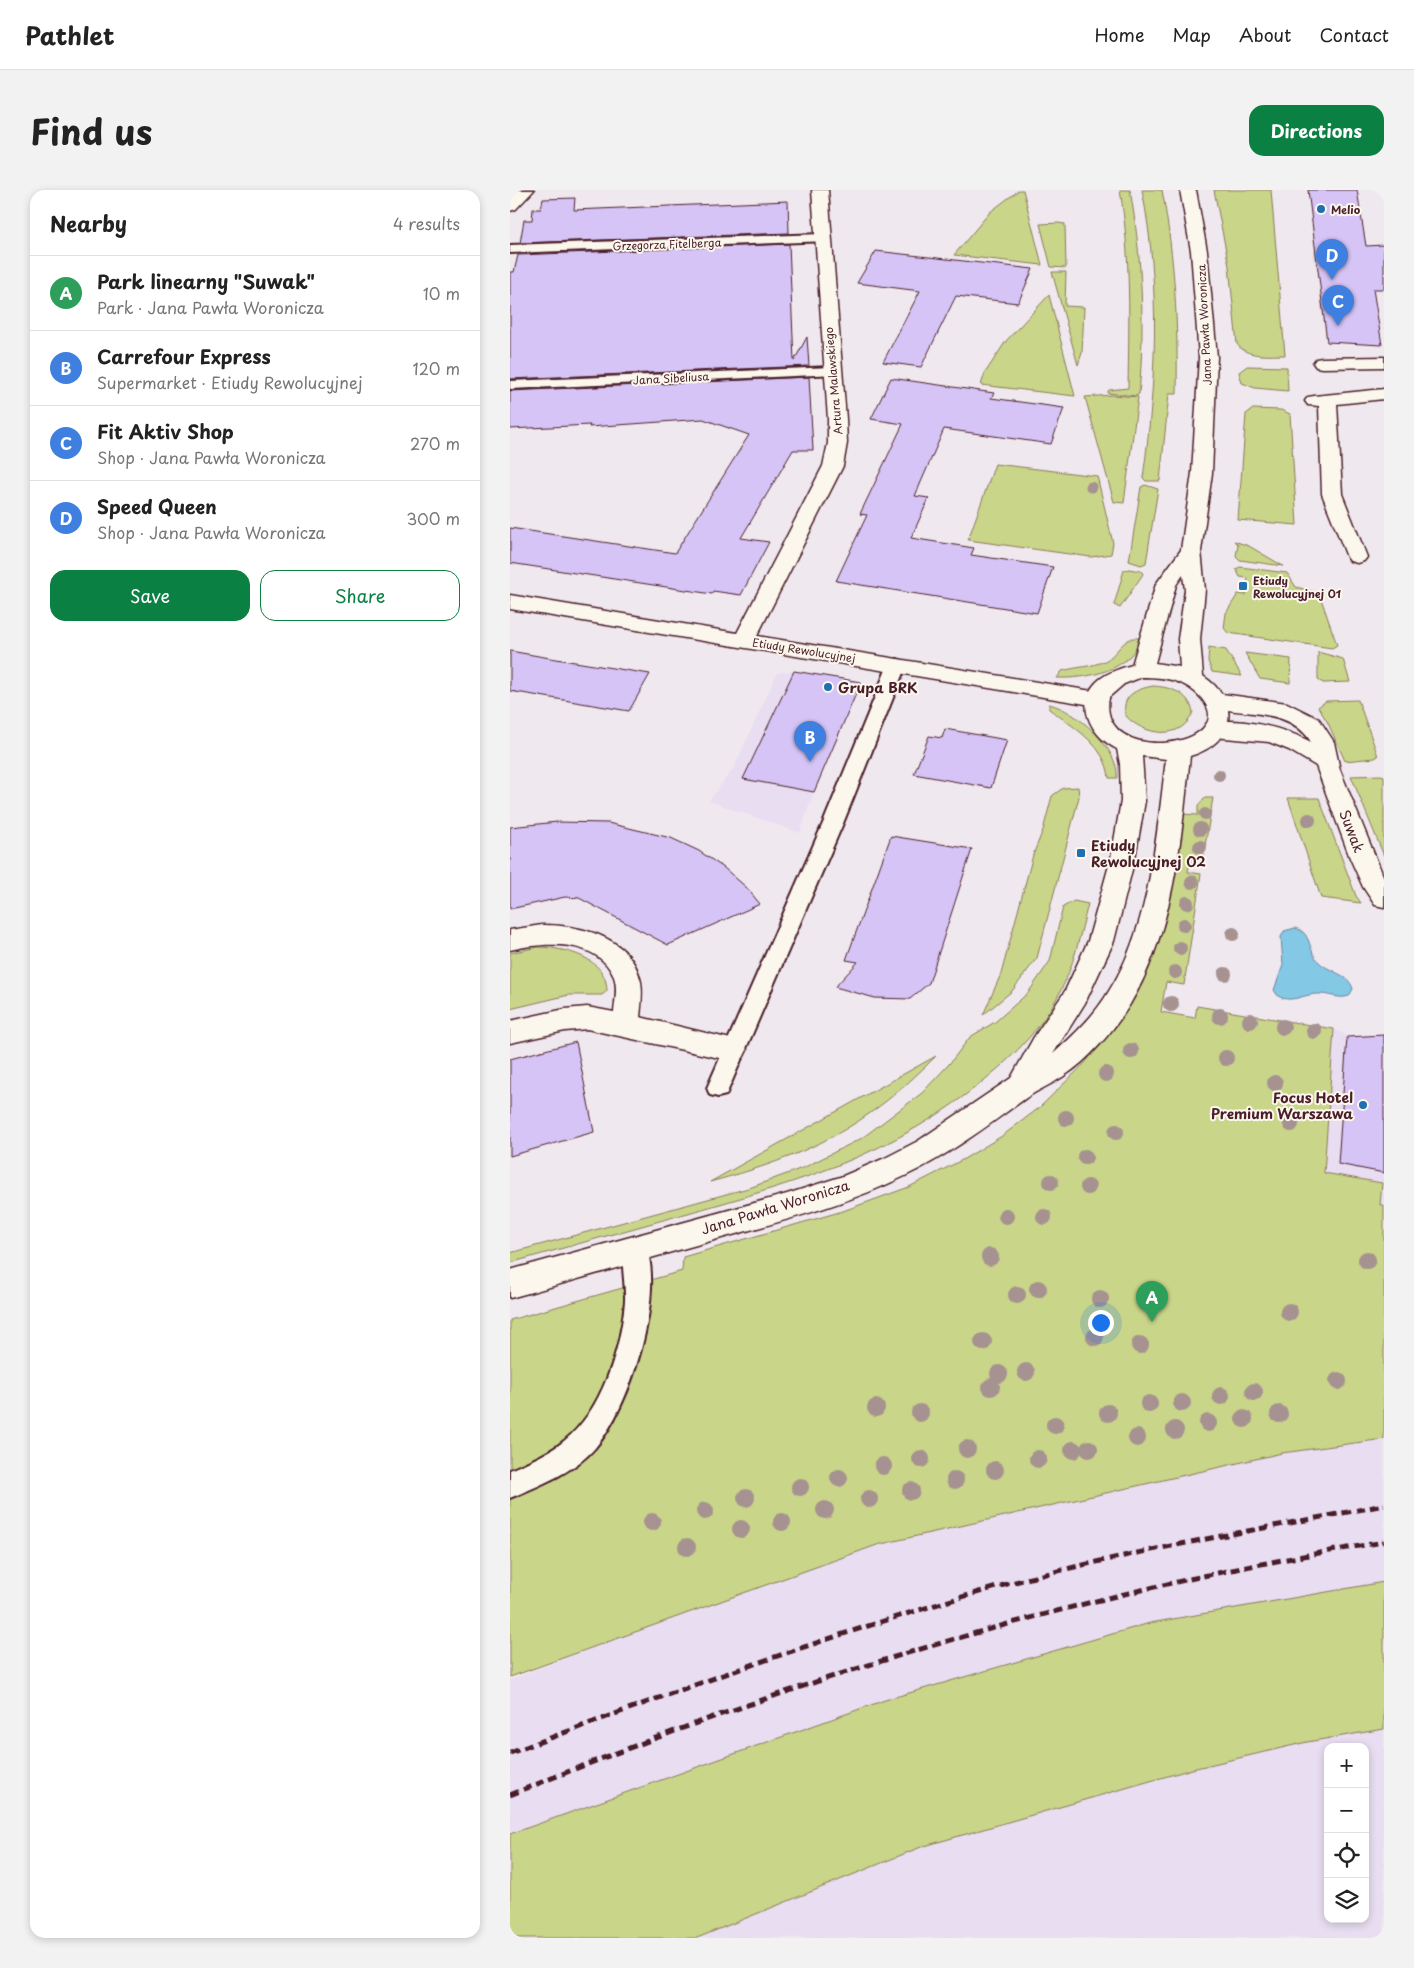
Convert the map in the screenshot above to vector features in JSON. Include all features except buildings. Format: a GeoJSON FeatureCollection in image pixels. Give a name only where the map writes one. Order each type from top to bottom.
{"type":"FeatureCollection","features":[{"type":"Feature","properties":{"kind":"street"},"geometry":{"type":"LineString","coordinates":[[510,206],[526,190]]}},
{"type":"Feature","properties":{"kind":"street","name":"Artura Malawskiego"},"geometry":{"type":"LineString","coordinates":[[744,640],[838,453],[820,190]]}},
{"type":"Feature","properties":{"kind":"street","name":"Jana Pawła Woronicza"},"geometry":{"type":"LineString","coordinates":[[1188,190],[1199,251],[1208,357],[1202,473],[1191,551],[1195,590],[1189,638],[1192,679]]}},
{"type":"Feature","properties":{"kind":"street"},"geometry":{"type":"LineString","coordinates":[[1322,363],[1384,362]]}},
{"type":"Feature","properties":{"kind":"street"},"geometry":{"type":"LineString","coordinates":[[1357,557],[1332,494],[1321,400],[1384,394]]}},
{"type":"Feature","properties":{"kind":"street","name":"Jana Pawła Woronicza"},"geometry":{"type":"LineString","coordinates":[[1142,670],[1166,584],[1191,551]]}},
{"type":"Feature","properties":{"kind":"street","name":"Etiudy Rewolucyjnej"},"geometry":{"type":"LineString","coordinates":[[510,602],[1098,699]]}},
{"type":"Feature","properties":{"kind":"street"},"geometry":{"type":"LineString","coordinates":[[1142,670],[1176,673],[1192,679],[1206,689],[1216,702],[1218,715],[1214,729],[1207,737],[1195,745],[1179,750],[1153,751],[1127,744],[1114,738],[1102,724],[1096,709],[1098,699],[1103,688],[1113,680],[1142,670]]}},
{"type":"Feature","properties":{"kind":"street","name":"Suwak"},"geometry":{"type":"LineString","coordinates":[[1216,702],[1287,711],[1298,715],[1311,724],[1319,736],[1326,762],[1362,858],[1376,887],[1384,898]]}},
{"type":"Feature","properties":{"kind":"street"},"geometry":{"type":"LineString","coordinates":[[1214,729],[1247,730],[1282,737],[1295,742],[1326,762]]}},
{"type":"Feature","properties":{"kind":"street","name":"Jana Pawła Woronicza"},"geometry":{"type":"LineString","coordinates":[[1021,1087],[1044,1045],[1076,996],[1101,941],[1123,858],[1132,801],[1132,764],[1127,744]]}},
{"type":"Feature","properties":{"kind":"street","name":"Jana Pawła Woronicza"},"geometry":{"type":"LineString","coordinates":[[510,1284],[790,1205],[892,1168],[941,1143],[1021,1087],[1057,1066],[1086,1038],[1120,998],[1139,955],[1153,914],[1174,804],[1179,750]]}},
{"type":"Feature","properties":{"kind":"street"},"geometry":{"type":"LineString","coordinates":[[510,940],[526,935],[564,934],[585,940],[603,949],[615,958],[626,976],[628,997],[626,1025]]}},
{"type":"Feature","properties":{"kind":"street"},"geometry":{"type":"LineString","coordinates":[[510,1032],[565,1020],[587,1018],[626,1025],[733,1050]]}},
{"type":"Feature","properties":{"kind":"lane","name":"Grzegorza Fitelberga"},"geometry":{"type":"LineString","coordinates":[[510,249],[823,238]]}},
{"type":"Feature","properties":{"kind":"lane","name":"Jana Sibeliusa"},"geometry":{"type":"LineString","coordinates":[[510,385],[832,371]]}},
{"type":"Feature","properties":{"kind":"lane"},"geometry":{"type":"LineString","coordinates":[[718,1088],[834,821],[897,665]]}},
{"type":"Feature","properties":{"kind":"lane"},"geometry":{"type":"LineString","coordinates":[[510,1484],[558,1461],[576,1449],[600,1421],[628,1350],[636,1313],[638,1279],[635,1249]]}},
{"type":"Feature","properties":{"kind":"shaded area"},"geometry":{"type":"Polygon","coordinates":[[[794,671],[861,682],[814,791],[800,833],[709,801],[735,766],[777,673],[794,671]]]}},
{"type":"Feature","properties":{"kind":"shaded area","name":"Focus Hotel Premium Warszawa"},"geometry":{"type":"Polygon","coordinates":[[[1334,1029],[1351,1038],[1384,1035],[1384,1205],[1380,1205],[1382,1183],[1324,1173],[1334,1029]]]}},
{"type":"Feature","properties":{"kind":"shaded area"},"geometry":{"type":"Polygon","coordinates":[[[1384,1439],[1384,1582],[1150,1623],[885,1700],[510,1834],[510,1680],[656,1623],[877,1545],[1282,1453],[1384,1439]]]}},
{"type":"Feature","properties":{"kind":"shaded area"},"geometry":{"type":"Polygon","coordinates":[[[1384,1617],[1384,1938],[510,1938],[510,1889],[1384,1617]]]}},
{"type":"Feature","properties":{"kind":"green space"},"geometry":{"type":"Polygon","coordinates":[[[1019,190],[1023,190],[1042,265],[954,255],[990,212],[1019,190]]]}},
{"type":"Feature","properties":{"kind":"green space"},"geometry":{"type":"Polygon","coordinates":[[[1120,190],[1130,190],[1140,266],[1142,343],[1139,394],[1136,396],[1107,393],[1109,390],[1128,388],[1128,264],[1120,190]]]}},
{"type":"Feature","properties":{"kind":"green space"},"geometry":{"type":"Polygon","coordinates":[[[1142,190],[1162,190],[1175,292],[1177,394],[1169,394],[1160,481],[1146,481],[1143,478],[1151,406],[1154,298],[1148,226],[1142,190]]]}},
{"type":"Feature","properties":{"kind":"green space"},"geometry":{"type":"Polygon","coordinates":[[[1214,190],[1271,190],[1285,355],[1252,354],[1246,352],[1237,344],[1229,266],[1214,190]]]}},
{"type":"Feature","properties":{"kind":"green space"},"geometry":{"type":"Polygon","coordinates":[[[1040,224],[1065,224],[1066,268],[1051,267],[1040,224]]]}},
{"type":"Feature","properties":{"kind":"green space"},"geometry":{"type":"Polygon","coordinates":[[[1052,272],[1066,272],[1065,306],[1084,307],[1082,353],[1078,365],[1052,272]]]}},
{"type":"Feature","properties":{"kind":"green space"},"geometry":{"type":"Polygon","coordinates":[[[1049,295],[1075,396],[981,385],[985,373],[1006,341],[1049,295]]]}},
{"type":"Feature","properties":{"kind":"green space"},"geometry":{"type":"Polygon","coordinates":[[[1247,366],[1287,367],[1288,391],[1255,388],[1242,383],[1239,372],[1247,366]]]}},
{"type":"Feature","properties":{"kind":"green space"},"geometry":{"type":"Polygon","coordinates":[[[1112,395],[1138,397],[1124,503],[1114,502],[1085,397],[1112,395]]]}},
{"type":"Feature","properties":{"kind":"green space"},"geometry":{"type":"Polygon","coordinates":[[[1253,409],[1281,410],[1290,414],[1297,525],[1238,520],[1246,414],[1253,409]]]}},
{"type":"Feature","properties":{"kind":"green space"},"geometry":{"type":"Polygon","coordinates":[[[995,464],[1097,476],[1113,543],[1111,554],[1091,557],[968,540],[995,464]]]}},
{"type":"Feature","properties":{"kind":"green space"},"geometry":{"type":"Polygon","coordinates":[[[1145,485],[1158,489],[1146,563],[1141,565],[1129,561],[1141,487],[1145,485]]]}},
{"type":"Feature","properties":{"kind":"green space"},"geometry":{"type":"Polygon","coordinates":[[[1234,541],[1249,546],[1283,566],[1240,560],[1236,556],[1238,545],[1234,541]]]}},
{"type":"Feature","properties":{"kind":"green space"},"geometry":{"type":"Polygon","coordinates":[[[1240,567],[1287,573],[1296,587],[1319,593],[1337,645],[1332,648],[1228,633],[1224,628],[1226,613],[1238,594],[1246,595],[1248,578],[1240,577],[1236,569],[1240,567]]]}},
{"type":"Feature","properties":{"kind":"green space"},"geometry":{"type":"Polygon","coordinates":[[[1124,570],[1141,571],[1143,574],[1120,608],[1114,605],[1124,570]]]}},
{"type":"Feature","properties":{"kind":"green space"},"geometry":{"type":"Polygon","coordinates":[[[1132,638],[1140,638],[1128,658],[1118,665],[1106,671],[1081,677],[1057,678],[1062,671],[1105,661],[1132,638]]]}},
{"type":"Feature","properties":{"kind":"green space"},"geometry":{"type":"Polygon","coordinates":[[[1209,647],[1226,650],[1242,676],[1212,672],[1208,661],[1209,647]]]}},
{"type":"Feature","properties":{"kind":"green space"},"geometry":{"type":"Polygon","coordinates":[[[1318,652],[1343,659],[1350,682],[1323,683],[1318,680],[1318,652]]]}},
{"type":"Feature","properties":{"kind":"green space"},"geometry":{"type":"Polygon","coordinates":[[[1245,653],[1291,659],[1290,683],[1260,679],[1245,653]]]}},
{"type":"Feature","properties":{"kind":"green space"},"geometry":{"type":"Polygon","coordinates":[[[1153,686],[1178,692],[1188,700],[1193,712],[1188,722],[1180,728],[1162,732],[1142,728],[1126,716],[1125,703],[1127,699],[1141,689],[1153,686]]]}},
{"type":"Feature","properties":{"kind":"green space"},"geometry":{"type":"Polygon","coordinates":[[[1358,700],[1378,756],[1375,758],[1345,761],[1328,723],[1318,707],[1326,701],[1358,700]]]}},
{"type":"Feature","properties":{"kind":"green space"},"geometry":{"type":"Polygon","coordinates":[[[1049,704],[1071,714],[1094,732],[1104,743],[1111,755],[1116,767],[1117,778],[1109,778],[1107,766],[1095,746],[1078,730],[1049,709],[1049,704]]]}},
{"type":"Feature","properties":{"kind":"green space"},"geometry":{"type":"Polygon","coordinates":[[[1351,776],[1384,776],[1384,856],[1351,776]]]}},
{"type":"Feature","properties":{"kind":"green space"},"geometry":{"type":"Polygon","coordinates":[[[1078,787],[1079,797],[1037,958],[1012,991],[983,1015],[1001,974],[1033,855],[1043,830],[1052,796],[1063,788],[1078,787]]]}},
{"type":"Feature","properties":{"kind":"green space"},"geometry":{"type":"Polygon","coordinates":[[[1205,798],[1213,798],[1202,864],[1190,862],[1188,872],[1201,874],[1184,985],[1166,982],[1161,1012],[1195,1018],[1197,1006],[1334,1029],[1324,1173],[1382,1183],[1380,1205],[1384,1205],[1384,1439],[1282,1453],[877,1545],[510,1677],[510,1320],[682,1271],[683,1257],[843,1211],[909,1187],[964,1159],[1002,1136],[1039,1108],[1085,1063],[1114,1025],[1182,814],[1198,815],[1198,806],[1205,798]]]}},
{"type":"Feature","properties":{"kind":"green space"},"geometry":{"type":"Polygon","coordinates":[[[1288,798],[1319,798],[1356,896],[1361,903],[1321,898],[1288,798]]]}},
{"type":"Feature","properties":{"kind":"green space"},"geometry":{"type":"Polygon","coordinates":[[[1074,901],[1088,904],[1073,961],[1053,1006],[1037,1028],[1009,1059],[953,1104],[917,1127],[880,1147],[804,1178],[723,1203],[510,1263],[510,1253],[752,1187],[805,1167],[862,1138],[922,1093],[950,1063],[970,1037],[995,1022],[1028,993],[1050,961],[1063,907],[1074,901]]]}},
{"type":"Feature","properties":{"kind":"green space"},"geometry":{"type":"Polygon","coordinates":[[[538,947],[572,952],[592,962],[605,979],[607,991],[602,995],[569,995],[510,1009],[510,953],[538,947]]]}},
{"type":"Feature","properties":{"kind":"green space"},"geometry":{"type":"Polygon","coordinates":[[[936,1056],[884,1103],[832,1137],[776,1162],[710,1182],[936,1056]]]}},
{"type":"Feature","properties":{"kind":"green space"},"geometry":{"type":"Polygon","coordinates":[[[1384,1582],[1384,1729],[1307,1742],[1192,1769],[921,1847],[697,1938],[510,1938],[510,1834],[885,1700],[1150,1623],[1384,1582]]]}},
{"type":"Feature","properties":{"kind":"water"},"geometry":{"type":"Polygon","coordinates":[[[1295,928],[1307,937],[1314,955],[1321,964],[1347,979],[1351,984],[1353,989],[1349,996],[1312,994],[1288,999],[1278,996],[1274,990],[1283,965],[1281,937],[1284,931],[1295,928]]]}},
{"type":"Feature","properties":{"kind":"railway"},"geometry":{"type":"LineString","coordinates":[[510,1753],[694,1685],[817,1643],[879,1622],[1004,1585],[1145,1551],[1384,1505]]}},
{"type":"Feature","properties":{"kind":"railway"},"geometry":{"type":"LineString","coordinates":[[510,1795],[616,1753],[723,1714],[831,1677],[940,1643],[1160,1586],[1272,1562],[1384,1542]]}},
{"type":"Feature","properties":{"kind":"place","name":"Melio"},"geometry":{"type":"Point","coordinates":[1321,209]}},
{"type":"Feature","properties":{"kind":"place","name":"Speed Queen"},"geometry":{"type":"Point","coordinates":[1332,280]}},
{"type":"Feature","properties":{"kind":"place","name":"Fit Aktiv Shop"},"geometry":{"type":"Point","coordinates":[1338,326]}},
{"type":"Feature","properties":{"kind":"place","name":"Etiudy Rewolucyjnej 01"},"geometry":{"type":"Point","coordinates":[1243,586]}},
{"type":"Feature","properties":{"kind":"place","name":"Grupa BRK"},"geometry":{"type":"Point","coordinates":[828,687]}},
{"type":"Feature","properties":{"kind":"place","name":"Carrefour Express"},"geometry":{"type":"Point","coordinates":[810,762]}},
{"type":"Feature","properties":{"kind":"place","name":"Etiudy Rewolucyjnej 02"},"geometry":{"type":"Point","coordinates":[1081,853]}},
{"type":"Feature","properties":{"kind":"place","name":"Focus Hotel Premium Warszawa"},"geometry":{"type":"Point","coordinates":[1363,1105]}},
{"type":"Feature","properties":{"kind":"place","name":"Park linearny \"Suwak\""},"geometry":{"type":"Point","coordinates":[1152,1322]}}]}
